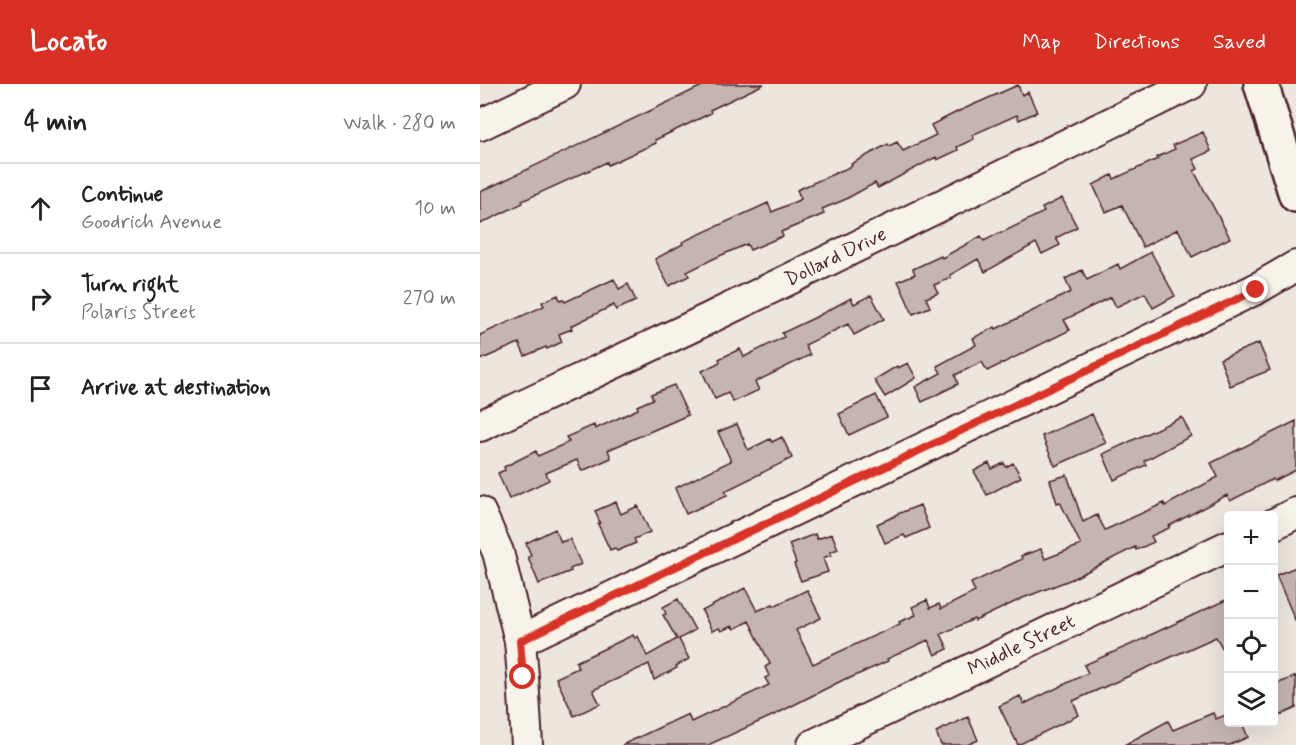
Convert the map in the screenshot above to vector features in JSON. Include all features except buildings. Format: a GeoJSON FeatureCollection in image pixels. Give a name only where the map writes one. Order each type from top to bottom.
{"type":"FeatureCollection","features":[{"type":"Feature","properties":{"kind":"main road"},"geometry":{"type":"LineString","coordinates":[[1261,84],[1296,195]]}},
{"type":"Feature","properties":{"kind":"street"},"geometry":{"type":"LineString","coordinates":[[480,125],[565,84]]}},
{"type":"Feature","properties":{"kind":"street","name":"Dollard Drive"},"geometry":{"type":"LineString","coordinates":[[480,426],[687,329],[1191,84]]}},
{"type":"Feature","properties":{"kind":"street"},"geometry":{"type":"LineString","coordinates":[[520,641],[1256,290],[1296,266]]}},
{"type":"Feature","properties":{"kind":"street"},"geometry":{"type":"LineString","coordinates":[[480,512],[489,557],[520,641],[527,745]]}},
{"type":"Feature","properties":{"kind":"street"},"geometry":{"type":"LineString","coordinates":[[1278,522],[1296,513]]}},
{"type":"Feature","properties":{"kind":"street","name":"Middle Street"},"geometry":{"type":"LineString","coordinates":[[813,745],[1224,548]]}},
{"type":"Feature","properties":{"kind":"route"},"geometry":{"type":"LineString","coordinates":[[523,677],[520,641],[1256,290]]}}]}
